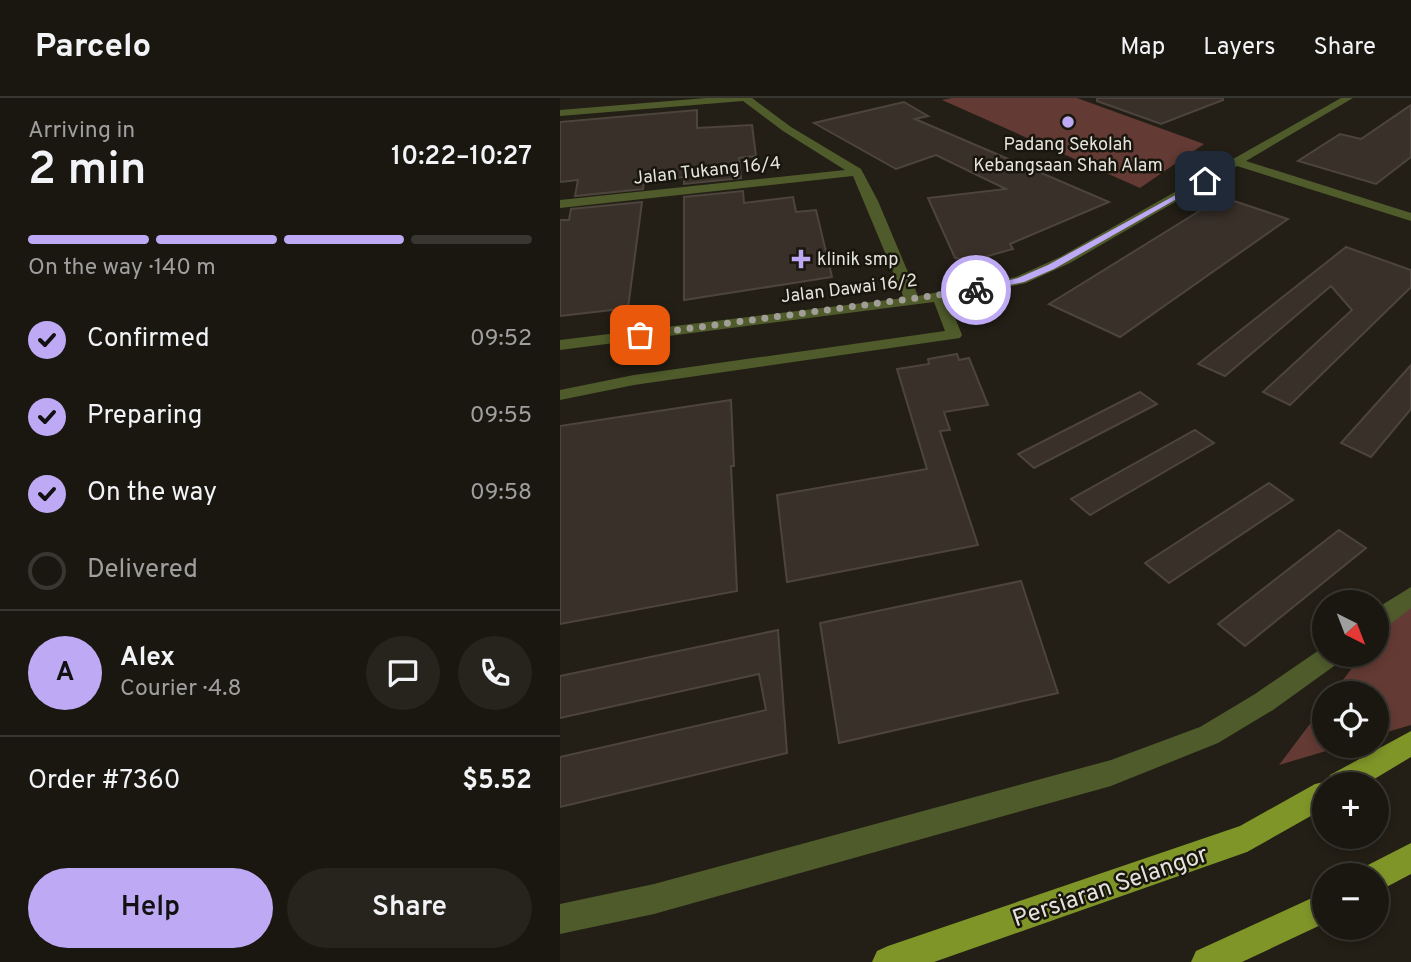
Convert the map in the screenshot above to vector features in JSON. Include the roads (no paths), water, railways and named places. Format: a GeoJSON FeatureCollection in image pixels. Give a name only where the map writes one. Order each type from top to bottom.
{"type":"FeatureCollection","features":[{"type":"Feature","properties":{"kind":"main road"},"geometry":{"type":"LineString","coordinates":[[1361,772],[1411,743]]}},
{"type":"Feature","properties":{"kind":"main road","name":"Persiaran Selangor"},"geometry":{"type":"LineString","coordinates":[[888,962],[1247,838],[1312,800]]}},
{"type":"Feature","properties":{"kind":"main road"},"geometry":{"type":"LineString","coordinates":[[1389,870],[1411,858]]}},
{"type":"Feature","properties":{"kind":"main road"},"geometry":{"type":"LineString","coordinates":[[1207,962],[1312,913]]}},
{"type":"Feature","properties":{"kind":"street"},"geometry":{"type":"LineString","coordinates":[[560,113],[744,98],[787,129],[857,172],[872,201],[913,300]]}},
{"type":"Feature","properties":{"kind":"street","name":"Jalan Dawai 16/2"},"geometry":{"type":"LineString","coordinates":[[560,345],[913,300],[984,289],[1036,274],[1348,98]]}},
{"type":"Feature","properties":{"kind":"street"},"geometry":{"type":"LineString","coordinates":[[1236,162],[1411,217]]}},
{"type":"Feature","properties":{"kind":"street","name":"Jalan Tukang 16/4"},"geometry":{"type":"LineString","coordinates":[[560,204],[857,172]]}},
{"type":"Feature","properties":{"kind":"street"},"geometry":{"type":"LineString","coordinates":[[560,395],[634,380],[954,335],[939,296]]}},
{"type":"Feature","properties":{"kind":"street"},"geometry":{"type":"LineString","coordinates":[[1390,611],[1411,596]]}},
{"type":"Feature","properties":{"kind":"street"},"geometry":{"type":"LineString","coordinates":[[560,919],[654,899],[1111,773],[1209,735],[1264,702],[1314,667]]}},
{"type":"Feature","properties":{"kind":"place","name":"Padang Sekolah Kebangsaan Shah Alam"},"geometry":{"type":"Point","coordinates":[1068,122]}},
{"type":"Feature","properties":{"kind":"place","name":"klinik smp"},"geometry":{"type":"Point","coordinates":[801,259]}}]}
